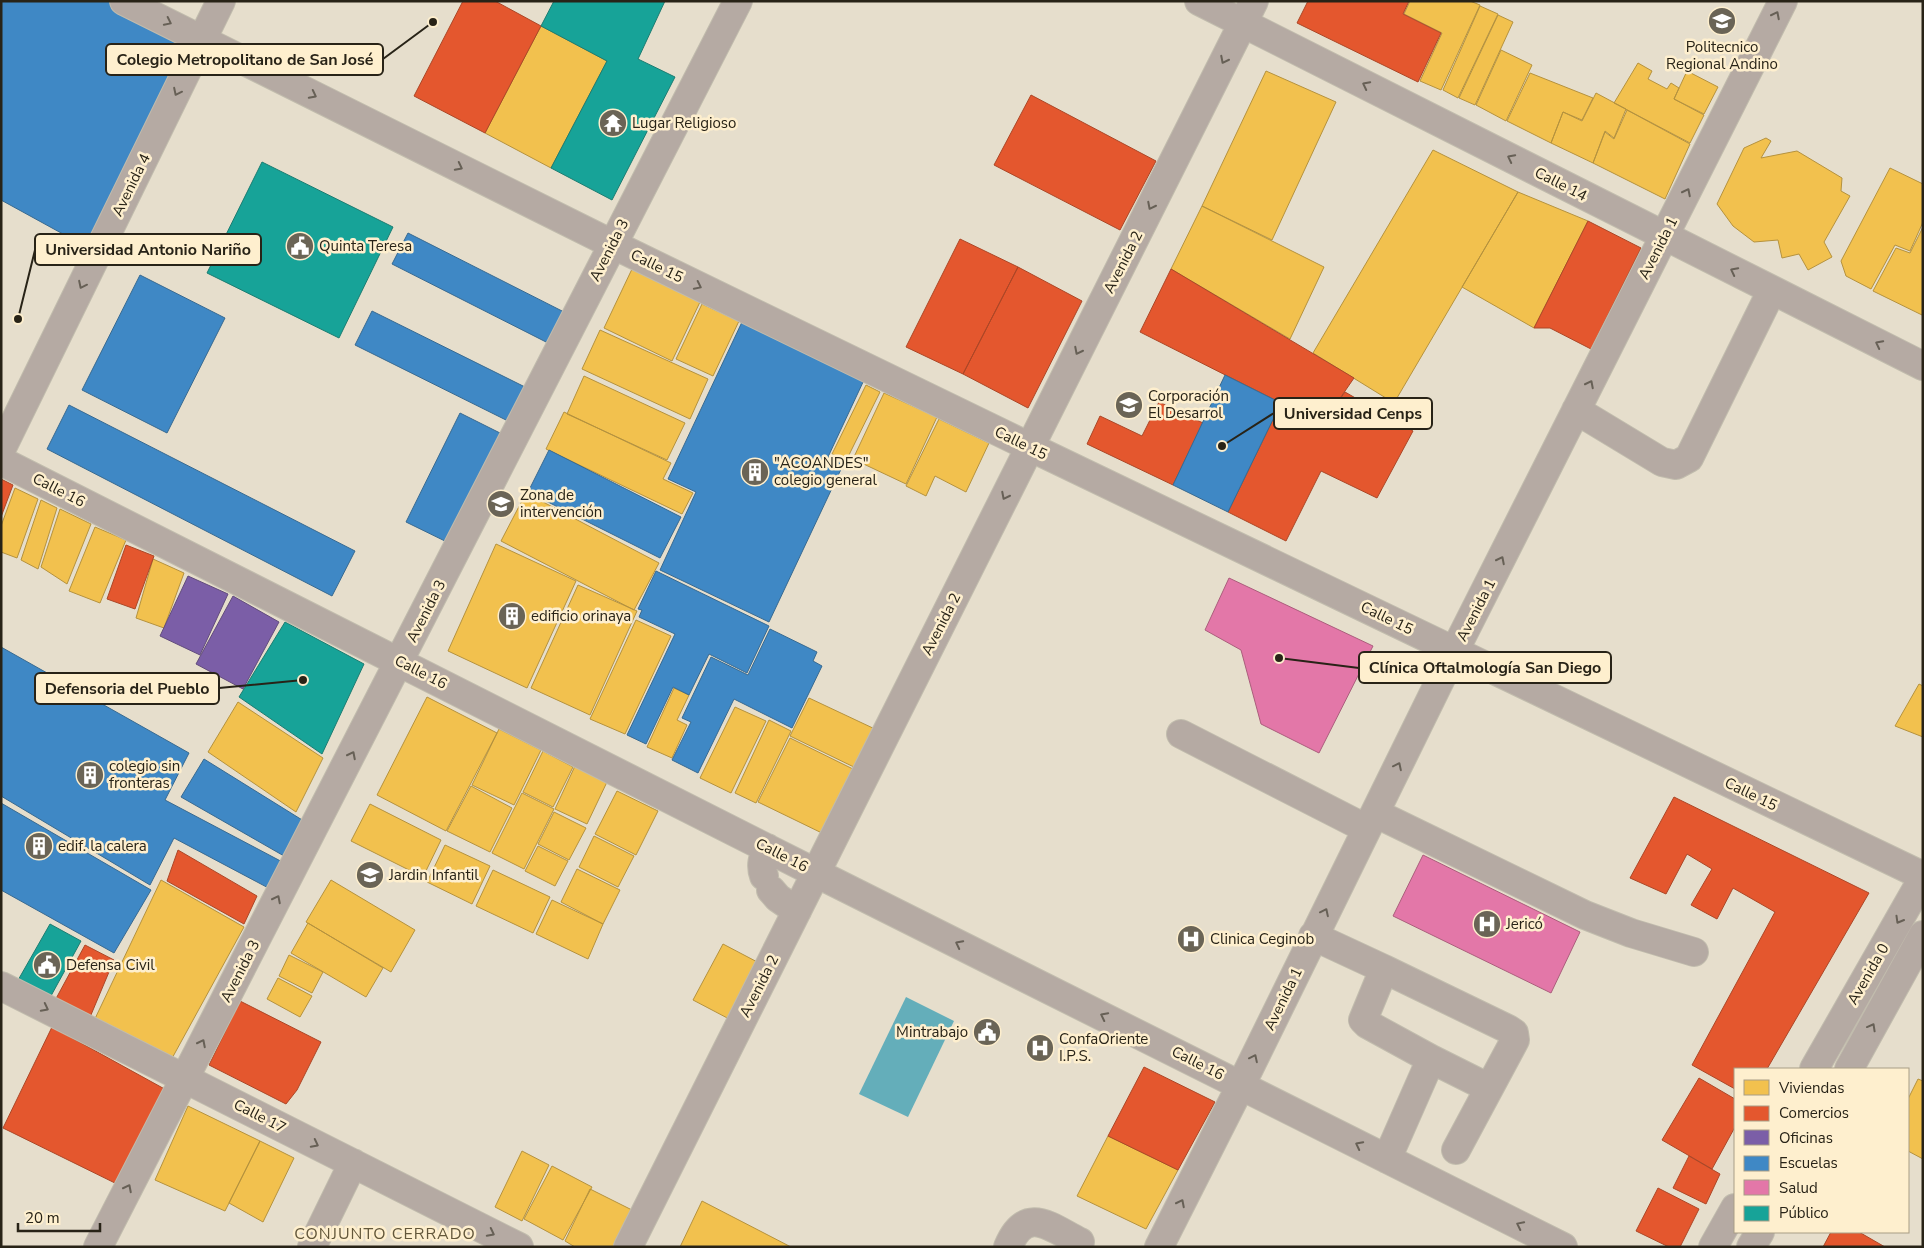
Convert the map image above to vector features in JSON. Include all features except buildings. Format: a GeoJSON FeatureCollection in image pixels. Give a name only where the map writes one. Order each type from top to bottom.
{"type":"FeatureCollection","features":[{"type":"Feature","properties":{"kind":"street","name":"Calle 15"},"geometry":{"type":"LineString","coordinates":[[124,1],[612,244],[1030,448],[1455,650],[1923,877]]}},
{"type":"Feature","properties":{"kind":"street","name":"Avenida 4"},"geometry":{"type":"LineString","coordinates":[[1,450],[222,1]]}},
{"type":"Feature","properties":{"kind":"street","name":"Avenida 3"},"geometry":{"type":"LineString","coordinates":[[98,1247],[738,1]]}},
{"type":"Feature","properties":{"kind":"street","name":"Calle 14"},"geometry":{"type":"LineString","coordinates":[[1199,1],[1249,12],[1664,236],[1923,366]]}},
{"type":"Feature","properties":{"kind":"street","name":"Avenida 1"},"geometry":{"type":"LineString","coordinates":[[1159,1247],[1241,1085],[1455,650],[1783,1]]}},
{"type":"Feature","properties":{"kind":"street","name":"Avenida 2"},"geometry":{"type":"LineString","coordinates":[[628,1247],[1249,12]]}},
{"type":"Feature","properties":{"kind":"street"},"geometry":{"type":"LineString","coordinates":[[1576,410],[1662,462],[1676,464],[1689,458],[1772,290]]}},
{"type":"Feature","properties":{"kind":"street","name":"Calle 16"},"geometry":{"type":"LineString","coordinates":[[1,462],[1564,1247]]}},
{"type":"Feature","properties":{"kind":"street"},"geometry":{"type":"LineString","coordinates":[[1181,734],[1371,821],[1585,915],[1631,933],[1694,952]]}},
{"type":"Feature","properties":{"kind":"street"},"geometry":{"type":"LineString","coordinates":[[767,848],[762,861],[762,869],[768,883],[778,898],[797,911]]}},
{"type":"Feature","properties":{"kind":"street","name":"Avenida 0"},"geometry":{"type":"LineString","coordinates":[[1815,1068],[1923,877]]}},
{"type":"Feature","properties":{"kind":"street","name":"Avenida 0"},"geometry":{"type":"LineString","coordinates":[[1850,1068],[1923,935]]}},
{"type":"Feature","properties":{"kind":"street"},"geometry":{"type":"LineString","coordinates":[[1313,936],[1508,1029],[1514,1034],[1515,1040],[1456,1150]]}},
{"type":"Feature","properties":{"kind":"street"},"geometry":{"type":"LineString","coordinates":[[1384,969],[1363,1020],[1366,1024],[1489,1088]]}},
{"type":"Feature","properties":{"kind":"street","name":"Calle 17"},"geometry":{"type":"LineString","coordinates":[[1,986],[519,1247]]}},
{"type":"Feature","properties":{"kind":"street"},"geometry":{"type":"LineString","coordinates":[[1386,1159],[1431,1059]]}},
{"type":"Feature","properties":{"kind":"street"},"geometry":{"type":"LineString","coordinates":[[312,1247],[353,1163]]}},
{"type":"Feature","properties":{"kind":"street"},"geometry":{"type":"LineString","coordinates":[[1713,1247],[1734,1210]]}},
{"type":"Feature","properties":{"kind":"street"},"geometry":{"type":"LineString","coordinates":[[1008,1247],[1014,1232],[1026,1222],[1040,1222],[1082,1245]]}},
{"type":"Feature","properties":{"kind":"street"},"geometry":{"type":"LineString","coordinates":[[1751,1247],[1759,1233]]}},
{"type":"Feature","properties":{"kind":"water"},"geometry":{"type":"Polygon","coordinates":[[[906,997],[954,1021],[908,1117],[859,1094],[906,997]]]}},
{"type":"Feature","properties":{"kind":"place","name":"Politecnico Regional Andino"},"geometry":{"type":"Point","coordinates":[1722,21]}},
{"type":"Feature","properties":{"kind":"place","name":"Colegio Metropolitano de San José"},"geometry":{"type":"Point","coordinates":[433,22]}},
{"type":"Feature","properties":{"kind":"place","name":"Lugar Religioso"},"geometry":{"type":"Point","coordinates":[613,123]}},
{"type":"Feature","properties":{"kind":"place","name":"Quinta Teresa"},"geometry":{"type":"Point","coordinates":[300,246]}},
{"type":"Feature","properties":{"kind":"place","name":"Universidad Antonio Nariño"},"geometry":{"type":"Point","coordinates":[18,319]}},
{"type":"Feature","properties":{"kind":"place","name":"Corporación El Desarrol"},"geometry":{"type":"Point","coordinates":[1129,405]}},
{"type":"Feature","properties":{"kind":"place","name":"Universidad Cenps"},"geometry":{"type":"Point","coordinates":[1222,446]}},
{"type":"Feature","properties":{"kind":"place","name":"\"ACOANDES\" colegio general"},"geometry":{"type":"Point","coordinates":[755,472]}},
{"type":"Feature","properties":{"kind":"place","name":"Zona de intervención"},"geometry":{"type":"Point","coordinates":[501,504]}},
{"type":"Feature","properties":{"kind":"place","name":"edificio orinaya"},"geometry":{"type":"Point","coordinates":[512,616]}},
{"type":"Feature","properties":{"kind":"place","name":"Clínica Oftalmología San Diego"},"geometry":{"type":"Point","coordinates":[1279,658]}},
{"type":"Feature","properties":{"kind":"place","name":"Defensoria del Pueblo"},"geometry":{"type":"Point","coordinates":[303,680]}},
{"type":"Feature","properties":{"kind":"place","name":"colegio sin fronteras"},"geometry":{"type":"Point","coordinates":[90,775]}},
{"type":"Feature","properties":{"kind":"place","name":"edif. la calera"},"geometry":{"type":"Point","coordinates":[39,846]}},
{"type":"Feature","properties":{"kind":"place","name":"Jardin Infantil"},"geometry":{"type":"Point","coordinates":[370,875]}},
{"type":"Feature","properties":{"kind":"place","name":"Jericó"},"geometry":{"type":"Point","coordinates":[1487,924]}},
{"type":"Feature","properties":{"kind":"place","name":"Clinica Ceginob"},"geometry":{"type":"Point","coordinates":[1191,939]}},
{"type":"Feature","properties":{"kind":"place","name":"Defensa Civil"},"geometry":{"type":"Point","coordinates":[47,965]}},
{"type":"Feature","properties":{"kind":"place","name":"Mintrabajo"},"geometry":{"type":"Point","coordinates":[987,1032]}},
{"type":"Feature","properties":{"kind":"place","name":"ConfaOriente I.P.S."},"geometry":{"type":"Point","coordinates":[1040,1048]}},
{"type":"Feature","properties":{"kind":"district","name":"CONJUNTO CERRADO"},"geometry":{"type":"Point","coordinates":[385,1233]}}]}
